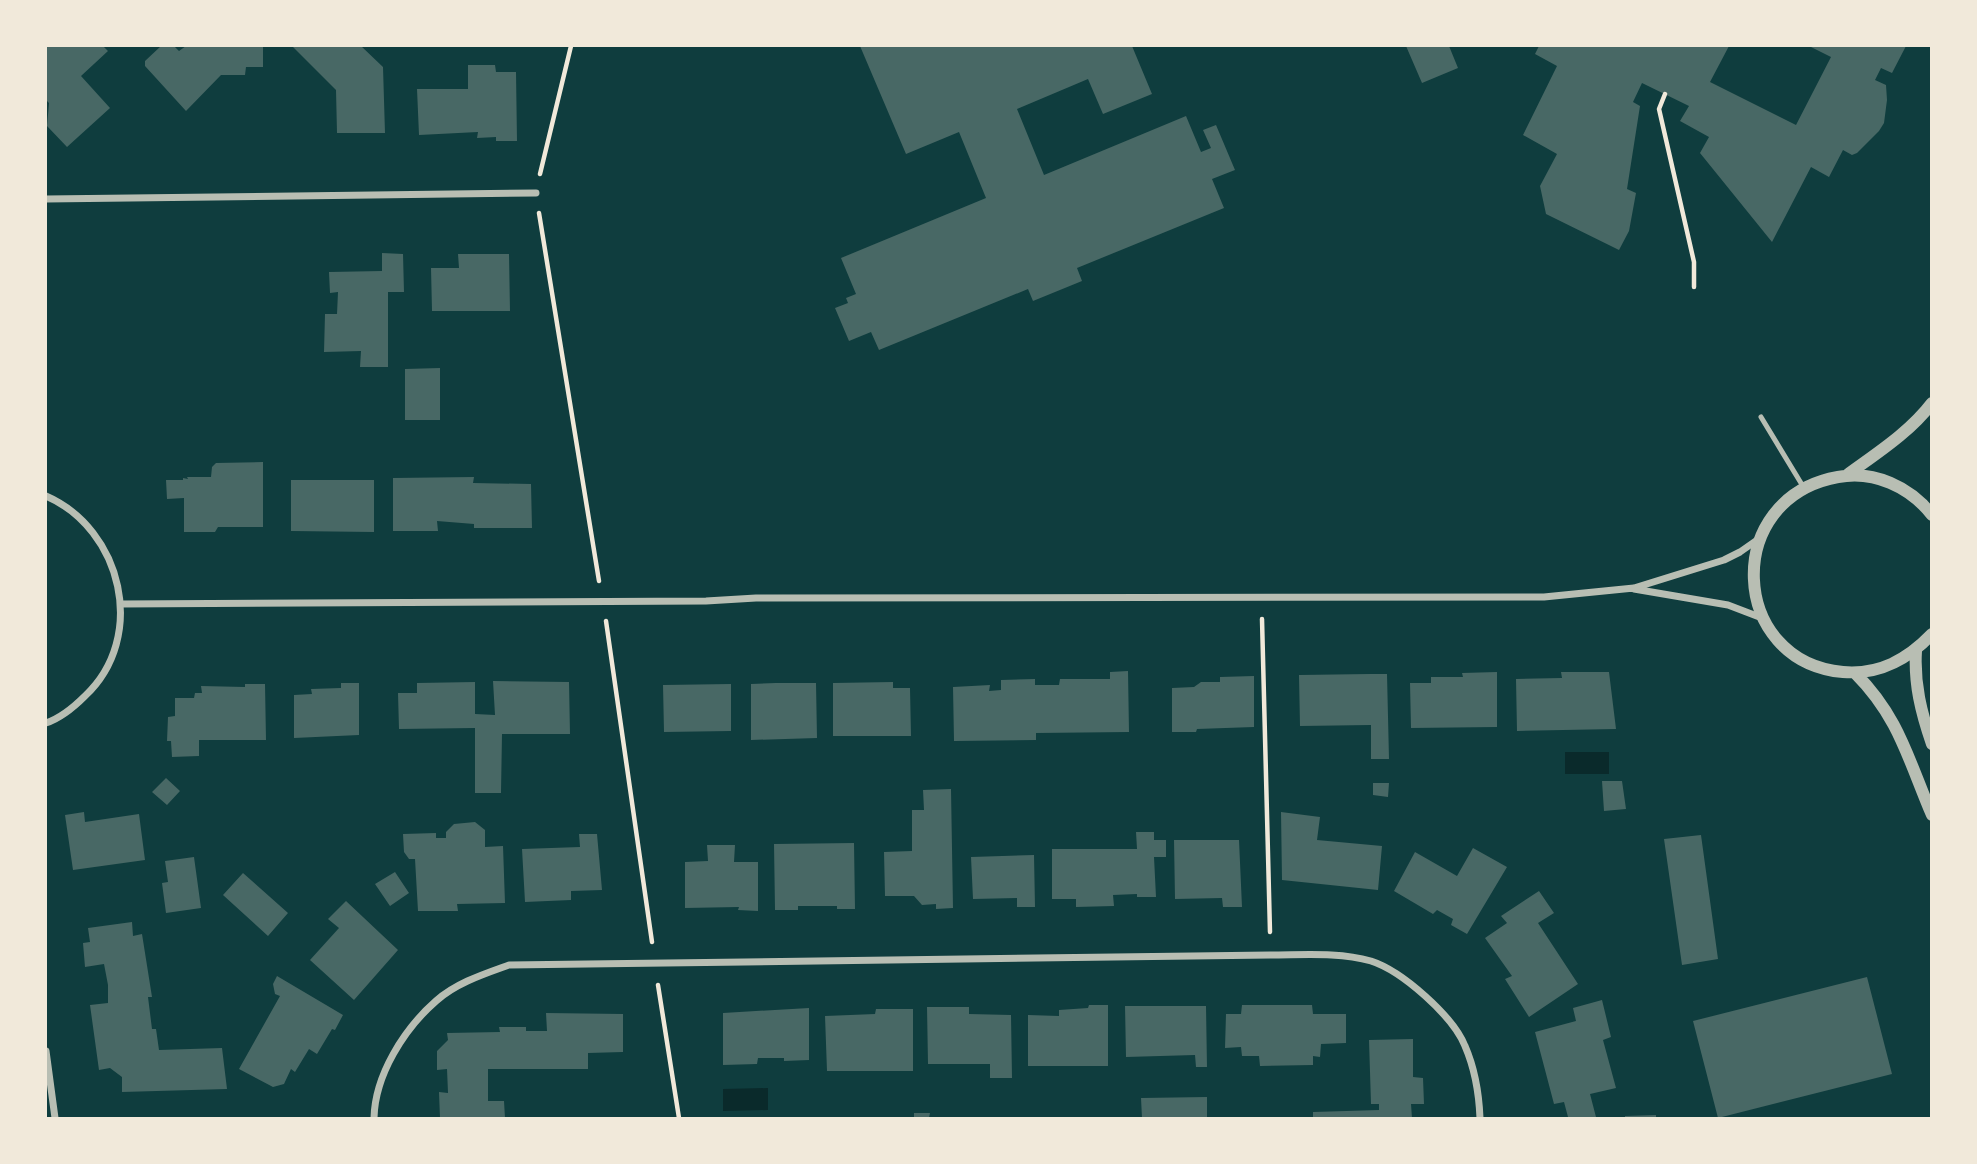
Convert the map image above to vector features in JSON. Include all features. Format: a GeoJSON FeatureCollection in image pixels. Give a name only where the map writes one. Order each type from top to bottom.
{"type":"FeatureCollection","features":[{"type":"Feature","properties":{"kind":"street"},"geometry":{"type":"LineString","coordinates":[[46,198],[536,193]]}},
{"type":"Feature","properties":{"kind":"street"},"geometry":{"type":"LineString","coordinates":[[1846,475],[1896,440],[1931,403]]}},
{"type":"Feature","properties":{"kind":"street"},"geometry":{"type":"LineString","coordinates":[[1931,515],[1924,505],[1896,485],[1880,479],[1846,475],[1824,479],[1804,488],[1777,509],[1760,537],[1754,562],[1754,586],[1764,618],[1776,637],[1792,653],[1811,664],[1832,671],[1854,673],[1887,667],[1916,650],[1931,634]]}},
{"type":"Feature","properties":{"kind":"street"},"geometry":{"type":"LineString","coordinates":[[46,496],[82,519],[103,545],[114,568],[120,604],[118,637],[103,674],[92,690],[71,710],[46,723]]}},
{"type":"Feature","properties":{"kind":"street"},"geometry":{"type":"LineString","coordinates":[[120,604],[693,601],[756,598],[1544,597],[1634,589],[1724,561],[1760,537]]}},
{"type":"Feature","properties":{"kind":"street"},"geometry":{"type":"LineString","coordinates":[[1634,589],[1728,605],[1764,618]]}},
{"type":"Feature","properties":{"kind":"street"},"geometry":{"type":"LineString","coordinates":[[1916,650],[1917,695],[1931,744]]}},
{"type":"Feature","properties":{"kind":"street"},"geometry":{"type":"LineString","coordinates":[[1854,673],[1871,690],[1898,730],[1931,815]]}},
{"type":"Feature","properties":{"kind":"street"},"geometry":{"type":"LineString","coordinates":[[374,1118],[380,1087],[392,1056],[412,1028],[437,1001],[471,979],[509,965],[1270,955],[1344,956],[1374,962],[1405,980],[1435,1004],[1464,1043],[1479,1090],[1480,1118]]}},
{"type":"Feature","properties":{"kind":"street"},"geometry":{"type":"LineString","coordinates":[[46,1051],[55,1118]]}},
{"type":"Feature","properties":{"kind":"lane"},"geometry":{"type":"LineString","coordinates":[[1761,417],[1804,488]]}},
{"type":"Feature","properties":{"kind":"path"},"geometry":{"type":"LineString","coordinates":[[1665,94],[1658,110],[1694,262],[1695,287]]}},
{"type":"Feature","properties":{"kind":"path"},"geometry":{"type":"LineString","coordinates":[[1262,597],[1270,955]]}},
{"type":"Feature","properties":{"kind":"water"},"geometry":{"type":"Polygon","coordinates":[[[1565,752],[1609,752],[1609,774],[1565,774],[1565,752]]]}},
{"type":"Feature","properties":{"kind":"water"},"geometry":{"type":"Polygon","coordinates":[[[768,1088],[768,1110],[723,1111],[723,1089],[768,1088]]]}},
{"type":"Feature","properties":{"kind":"building"},"geometry":{"type":"Polygon","coordinates":[[[46,46],[103,46],[108,51],[81,76],[110,108],[67,147],[47,126],[49,103],[46,100],[46,46]]]}},
{"type":"Feature","properties":{"kind":"building"},"geometry":{"type":"Polygon","coordinates":[[[161,46],[174,46],[179,51],[186,46],[263,46],[263,67],[246,67],[245,75],[221,75],[186,111],[145,66],[145,61],[161,46]]]}},
{"type":"Feature","properties":{"kind":"building"},"geometry":{"type":"Polygon","coordinates":[[[292,46],[361,46],[383,67],[385,133],[337,133],[336,90],[292,46]]]}},
{"type":"Feature","properties":{"kind":"building"},"geometry":{"type":"Polygon","coordinates":[[[860,46],[1132,46],[1152,94],[1103,114],[1088,79],[1017,109],[1044,175],[1186,116],[1201,152],[1211,148],[1203,130],[1216,125],[1235,170],[1212,179],[1224,208],[1077,268],[1082,281],[1033,301],[1028,289],[879,350],[871,332],[849,341],[835,308],[848,303],[846,298],[856,294],[841,258],[986,198],[959,132],[906,154],[860,46]]]}},
{"type":"Feature","properties":{"kind":"building"},"geometry":{"type":"Polygon","coordinates":[[[1406,46],[1449,46],[1458,68],[1422,83],[1406,46]]]}},
{"type":"Feature","properties":{"kind":"building"},"geometry":{"type":"Polygon","coordinates":[[[1539,46],[1729,46],[1710,82],[1796,125],[1831,57],[1809,46],[1906,46],[1892,73],[1881,68],[1875,80],[1886,85],[1884,123],[1879,131],[1857,153],[1852,155],[1843,150],[1829,177],[1811,167],[1772,242],[1700,153],[1709,137],[1680,121],[1689,106],[1642,83],[1633,102],[1640,106],[1627,189],[1636,193],[1629,231],[1619,250],[1546,214],[1540,186],[1557,154],[1523,135],[1557,66],[1535,54],[1539,46]]]}},
{"type":"Feature","properties":{"kind":"building"},"geometry":{"type":"Polygon","coordinates":[[[468,65],[495,65],[496,72],[516,72],[517,141],[496,141],[496,137],[477,138],[478,132],[419,135],[417,89],[468,89],[468,65]]]}},
{"type":"Feature","properties":{"kind":"building"},"geometry":{"type":"Polygon","coordinates":[[[382,253],[403,254],[404,292],[388,292],[388,367],[360,367],[361,351],[324,352],[325,314],[337,314],[338,292],[330,293],[329,272],[382,271],[382,253]]]}},
{"type":"Feature","properties":{"kind":"building"},"geometry":{"type":"Polygon","coordinates":[[[458,254],[509,254],[510,311],[432,311],[431,268],[459,268],[458,254]]]}},
{"type":"Feature","properties":{"kind":"building"},"geometry":{"type":"Polygon","coordinates":[[[440,368],[440,420],[405,420],[405,369],[440,368]]]}},
{"type":"Feature","properties":{"kind":"building"},"geometry":{"type":"Polygon","coordinates":[[[263,462],[263,527],[218,527],[215,532],[184,532],[184,498],[167,499],[166,480],[211,477],[212,467],[216,463],[263,462]]]}},
{"type":"Feature","properties":{"kind":"building"},"geometry":{"type":"Polygon","coordinates":[[[474,477],[473,483],[531,484],[532,528],[474,528],[474,524],[437,521],[438,531],[393,531],[393,478],[474,477]]]}},
{"type":"Feature","properties":{"kind":"building"},"geometry":{"type":"Polygon","coordinates":[[[291,480],[374,480],[374,532],[291,531],[291,480]]]}},
{"type":"Feature","properties":{"kind":"building"},"geometry":{"type":"Polygon","coordinates":[[[1128,671],[1129,732],[1036,733],[1036,740],[954,741],[953,687],[990,685],[989,691],[1001,690],[1001,680],[1035,679],[1035,685],[1059,685],[1060,679],[1110,679],[1110,672],[1128,671]]]}},
{"type":"Feature","properties":{"kind":"building"},"geometry":{"type":"Polygon","coordinates":[[[1497,672],[1497,727],[1411,728],[1410,683],[1431,683],[1431,677],[1463,677],[1462,673],[1497,672]]]}},
{"type":"Feature","properties":{"kind":"building"},"geometry":{"type":"Polygon","coordinates":[[[1561,672],[1609,672],[1616,729],[1517,731],[1516,679],[1562,678],[1561,672]]]}},
{"type":"Feature","properties":{"kind":"building"},"geometry":{"type":"Polygon","coordinates":[[[1387,674],[1389,759],[1371,759],[1371,725],[1300,726],[1299,675],[1387,674]]]}},
{"type":"Feature","properties":{"kind":"building"},"geometry":{"type":"Polygon","coordinates":[[[1254,676],[1254,727],[1172,732],[1172,688],[1194,687],[1201,682],[1220,682],[1220,677],[1254,676]]]}},
{"type":"Feature","properties":{"kind":"building"},"geometry":{"type":"Polygon","coordinates":[[[493,681],[569,682],[570,734],[502,734],[501,793],[475,793],[475,728],[399,729],[398,693],[417,693],[417,683],[475,682],[475,714],[495,715],[493,681]]]}},
{"type":"Feature","properties":{"kind":"building"},"geometry":{"type":"Polygon","coordinates":[[[893,682],[893,688],[910,688],[911,736],[833,736],[833,683],[893,682]]]}},
{"type":"Feature","properties":{"kind":"building"},"geometry":{"type":"Polygon","coordinates":[[[341,683],[359,683],[359,735],[294,738],[294,695],[312,694],[311,689],[341,688],[341,683]]]}},
{"type":"Feature","properties":{"kind":"building"},"geometry":{"type":"Polygon","coordinates":[[[816,683],[817,738],[751,740],[751,684],[816,683]]]}},
{"type":"Feature","properties":{"kind":"building"},"geometry":{"type":"Polygon","coordinates":[[[245,684],[265,684],[266,740],[199,740],[199,756],[172,757],[171,741],[167,741],[168,717],[175,716],[175,698],[194,698],[195,693],[202,693],[201,686],[245,687],[245,684]]]}},
{"type":"Feature","properties":{"kind":"building"},"geometry":{"type":"Polygon","coordinates":[[[731,684],[731,731],[664,732],[663,685],[731,684]]]}},
{"type":"Feature","properties":{"kind":"building"},"geometry":{"type":"Polygon","coordinates":[[[166,778],[180,791],[167,805],[152,792],[166,778]]]}},
{"type":"Feature","properties":{"kind":"building"},"geometry":{"type":"Polygon","coordinates":[[[1602,781],[1622,781],[1626,809],[1604,811],[1602,781]]]}},
{"type":"Feature","properties":{"kind":"building"},"geometry":{"type":"Polygon","coordinates":[[[1373,783],[1389,783],[1388,797],[1373,795],[1373,783]]]}},
{"type":"Feature","properties":{"kind":"building"},"geometry":{"type":"Polygon","coordinates":[[[951,789],[953,908],[936,909],[936,904],[922,905],[914,896],[885,896],[884,852],[912,851],[912,810],[924,810],[923,790],[951,789]]]}},
{"type":"Feature","properties":{"kind":"building"},"geometry":{"type":"Polygon","coordinates":[[[84,812],[85,822],[139,814],[145,860],[73,870],[65,815],[84,812]]]}},
{"type":"Feature","properties":{"kind":"building"},"geometry":{"type":"Polygon","coordinates":[[[1281,812],[1320,817],[1317,840],[1382,846],[1378,890],[1282,880],[1281,812]]]}},
{"type":"Feature","properties":{"kind":"building"},"geometry":{"type":"Polygon","coordinates":[[[475,822],[485,830],[485,847],[503,846],[505,903],[457,904],[458,911],[418,911],[415,859],[409,859],[404,852],[403,834],[436,833],[436,838],[446,838],[446,832],[454,824],[475,822]]]}},
{"type":"Feature","properties":{"kind":"building"},"geometry":{"type":"Polygon","coordinates":[[[1136,832],[1154,832],[1154,840],[1166,840],[1166,857],[1154,857],[1156,897],[1137,897],[1137,894],[1113,895],[1114,906],[1076,907],[1076,899],[1052,899],[1052,849],[1137,849],[1136,832]]]}},
{"type":"Feature","properties":{"kind":"building"},"geometry":{"type":"Polygon","coordinates":[[[579,834],[597,834],[602,890],[571,891],[571,900],[525,902],[522,849],[580,847],[579,834]]]}},
{"type":"Feature","properties":{"kind":"building"},"geometry":{"type":"Polygon","coordinates":[[[1701,835],[1718,959],[1682,965],[1664,839],[1701,835]]]}},
{"type":"Feature","properties":{"kind":"building"},"geometry":{"type":"Polygon","coordinates":[[[1174,840],[1239,840],[1242,907],[1223,907],[1222,898],[1175,899],[1174,840]]]}},
{"type":"Feature","properties":{"kind":"building"},"geometry":{"type":"Polygon","coordinates":[[[854,843],[855,909],[798,906],[798,910],[775,910],[774,844],[854,843]]]}},
{"type":"Feature","properties":{"kind":"building"},"geometry":{"type":"Polygon","coordinates":[[[707,845],[735,845],[734,862],[758,862],[758,911],[738,910],[739,907],[685,908],[685,862],[708,861],[707,845]]]}},
{"type":"Feature","properties":{"kind":"building"},"geometry":{"type":"Polygon","coordinates":[[[1473,848],[1507,867],[1467,934],[1451,925],[1453,919],[1437,910],[1433,914],[1394,891],[1415,852],[1457,876],[1473,848]]]}},
{"type":"Feature","properties":{"kind":"building"},"geometry":{"type":"Polygon","coordinates":[[[1034,855],[1035,907],[1017,907],[1017,898],[973,899],[971,857],[1034,855]]]}},
{"type":"Feature","properties":{"kind":"building"},"geometry":{"type":"Polygon","coordinates":[[[194,857],[201,908],[166,913],[162,883],[168,882],[165,861],[194,857]]]}},
{"type":"Feature","properties":{"kind":"building"},"geometry":{"type":"Polygon","coordinates":[[[395,872],[409,893],[390,906],[375,884],[395,872]]]}},
{"type":"Feature","properties":{"kind":"building"},"geometry":{"type":"Polygon","coordinates":[[[243,873],[288,913],[268,936],[223,895],[243,873]]]}},
{"type":"Feature","properties":{"kind":"building"},"geometry":{"type":"Polygon","coordinates":[[[1539,891],[1554,913],[1538,923],[1578,984],[1529,1017],[1505,979],[1512,976],[1485,938],[1507,923],[1501,916],[1539,891]]]}},
{"type":"Feature","properties":{"kind":"building"},"geometry":{"type":"Polygon","coordinates":[[[346,901],[398,950],[354,1000],[310,960],[339,928],[328,919],[346,901]]]}},
{"type":"Feature","properties":{"kind":"building"},"geometry":{"type":"Polygon","coordinates":[[[132,922],[133,936],[142,934],[152,997],[148,997],[152,1029],[156,1029],[159,1050],[222,1048],[227,1089],[122,1092],[122,1077],[110,1068],[99,1070],[90,1005],[108,1003],[108,985],[104,964],[85,967],[83,943],[90,942],[88,928],[132,922]]]}},
{"type":"Feature","properties":{"kind":"building"},"geometry":{"type":"Polygon","coordinates":[[[277,976],[343,1015],[317,1054],[309,1049],[295,1072],[291,1069],[284,1084],[273,1087],[239,1069],[280,996],[275,994],[273,984],[277,976]]]}},
{"type":"Feature","properties":{"kind":"building"},"geometry":{"type":"Polygon","coordinates":[[[1867,977],[1892,1074],[1718,1118],[1693,1021],[1867,977]]]}},
{"type":"Feature","properties":{"kind":"building"},"geometry":{"type":"Polygon","coordinates":[[[1602,1000],[1611,1037],[1603,1040],[1616,1088],[1590,1094],[1596,1117],[1568,1117],[1564,1102],[1554,1104],[1535,1032],[1576,1021],[1573,1008],[1602,1000]]]}},
{"type":"Feature","properties":{"kind":"building"},"geometry":{"type":"Polygon","coordinates":[[[1089,1005],[1108,1005],[1108,1066],[1028,1066],[1028,1015],[1059,1016],[1059,1010],[1088,1008],[1089,1005]]]}},
{"type":"Feature","properties":{"kind":"building"},"geometry":{"type":"Polygon","coordinates":[[[1242,1005],[1312,1005],[1313,1014],[1346,1014],[1346,1043],[1321,1044],[1320,1057],[1313,1056],[1313,1065],[1260,1066],[1259,1056],[1242,1056],[1241,1047],[1225,1048],[1226,1014],[1241,1014],[1242,1005]]]}},
{"type":"Feature","properties":{"kind":"building"},"geometry":{"type":"Polygon","coordinates":[[[1125,1006],[1206,1006],[1207,1067],[1196,1067],[1195,1055],[1126,1057],[1125,1006]]]}},
{"type":"Feature","properties":{"kind":"building"},"geometry":{"type":"Polygon","coordinates":[[[927,1007],[969,1007],[969,1014],[1011,1015],[1012,1078],[990,1078],[990,1064],[928,1064],[927,1007]]]}},
{"type":"Feature","properties":{"kind":"building"},"geometry":{"type":"Polygon","coordinates":[[[809,1008],[809,1060],[758,1058],[757,1064],[723,1065],[723,1013],[809,1008]]]}},
{"type":"Feature","properties":{"kind":"building"},"geometry":{"type":"Polygon","coordinates":[[[876,1009],[913,1009],[913,1071],[827,1071],[825,1016],[875,1014],[876,1009]]]}},
{"type":"Feature","properties":{"kind":"building"},"geometry":{"type":"Polygon","coordinates":[[[546,1013],[623,1014],[623,1052],[588,1053],[588,1069],[488,1069],[488,1101],[504,1101],[505,1118],[440,1118],[439,1092],[448,1093],[447,1069],[437,1070],[437,1051],[448,1040],[447,1033],[500,1032],[499,1027],[526,1027],[526,1031],[547,1031],[546,1013]]]}},
{"type":"Feature","properties":{"kind":"building"},"geometry":{"type":"Polygon","coordinates":[[[1413,1039],[1413,1077],[1423,1078],[1424,1104],[1411,1104],[1412,1118],[1313,1118],[1313,1112],[1379,1110],[1379,1104],[1371,1104],[1369,1040],[1413,1039]]]}},
{"type":"Feature","properties":{"kind":"building"},"geometry":{"type":"Polygon","coordinates":[[[1207,1097],[1207,1118],[1142,1118],[1141,1098],[1207,1097]]]}},
{"type":"Feature","properties":{"kind":"building"},"geometry":{"type":"Polygon","coordinates":[[[914,1113],[930,1113],[929,1118],[914,1118],[914,1113]]]}},
{"type":"Feature","properties":{"kind":"building"},"geometry":{"type":"Polygon","coordinates":[[[1656,1115],[1656,1118],[1625,1118],[1625,1116],[1656,1115]]]}}]}
